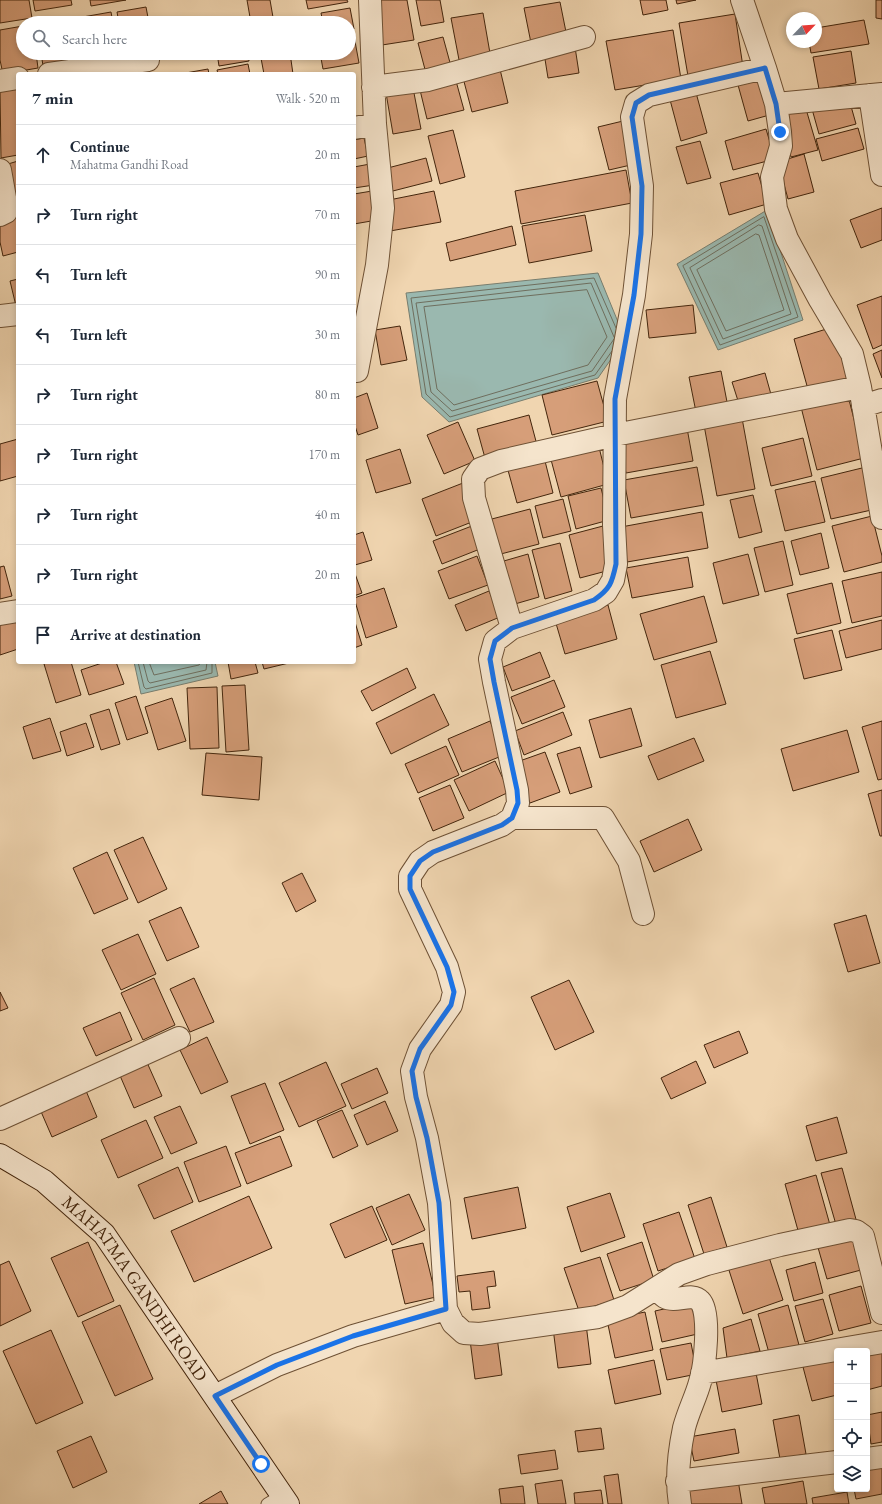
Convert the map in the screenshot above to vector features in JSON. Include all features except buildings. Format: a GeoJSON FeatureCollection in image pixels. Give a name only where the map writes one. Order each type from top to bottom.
{"type":"FeatureCollection","features":[{"type":"Feature","properties":{"kind":"street"},"geometry":{"type":"LineString","coordinates":[[357,371],[378,265],[383,208],[375,124],[370,0]]}},
{"type":"Feature","properties":{"kind":"street"},"geometry":{"type":"LineString","coordinates":[[742,0],[776,104],[781,146],[772,177],[776,209],[787,239],[852,354],[869,398],[882,518]]}},
{"type":"Feature","properties":{"kind":"street"},"geometry":{"type":"LineString","coordinates":[[373,87],[428,80],[584,38]]}},
{"type":"Feature","properties":{"kind":"street"},"geometry":{"type":"LineString","coordinates":[[63,72],[148,60]]}},
{"type":"Feature","properties":{"kind":"street"},"geometry":{"type":"LineString","coordinates":[[765,68],[649,95],[636,103],[632,117],[642,186],[641,234],[634,295],[615,399],[616,564],[613,580],[606,592],[594,600],[512,628],[495,641],[490,659],[517,790],[518,803],[512,818],[502,825],[433,852],[420,861],[410,876],[410,889],[447,967],[454,992],[451,1005],[420,1049],[412,1071],[416,1097],[427,1138],[439,1203],[446,1309],[454,1323],[464,1333],[480,1334],[598,1317],[628,1306],[679,1274],[707,1264],[780,1245],[850,1230],[856,1231],[863,1236],[877,1266],[882,1313]]}},
{"type":"Feature","properties":{"kind":"street"},"geometry":{"type":"LineString","coordinates":[[0,81],[16,78]]}},
{"type":"Feature","properties":{"kind":"street"},"geometry":{"type":"LineString","coordinates":[[776,104],[876,95],[882,175]]}},
{"type":"Feature","properties":{"kind":"street"},"geometry":{"type":"LineString","coordinates":[[356,128],[375,124]]}},
{"type":"Feature","properties":{"kind":"street"},"geometry":{"type":"LineString","coordinates":[[0,170],[7,209],[6,212],[0,215]]}},
{"type":"Feature","properties":{"kind":"street"},"geometry":{"type":"LineString","coordinates":[[0,316],[16,314]]}},
{"type":"Feature","properties":{"kind":"street"},"geometry":{"type":"LineString","coordinates":[[512,628],[474,498],[473,479],[480,469],[501,461],[615,435],[869,398]]}},
{"type":"Feature","properties":{"kind":"street"},"geometry":{"type":"LineString","coordinates":[[0,614],[16,611]]}},
{"type":"Feature","properties":{"kind":"street"},"geometry":{"type":"LineString","coordinates":[[512,818],[603,818],[629,861],[643,914]]}},
{"type":"Feature","properties":{"kind":"street"},"geometry":{"type":"LineString","coordinates":[[0,1118],[179,1038]]}},
{"type":"Feature","properties":{"kind":"street","name":"MAHATMA GANDHI ROAD"},"geometry":{"type":"LineString","coordinates":[[0,1155],[44,1182],[104,1234],[215,1396],[279,1501]]}},
{"type":"Feature","properties":{"kind":"street"},"geometry":{"type":"LineString","coordinates":[[656,1289],[666,1298],[675,1300],[693,1297],[699,1299],[704,1305],[706,1314],[702,1373],[684,1428],[677,1481],[680,1504]]}},
{"type":"Feature","properties":{"kind":"street"},"geometry":{"type":"LineString","coordinates":[[215,1396],[277,1365],[346,1338],[446,1309]]}},
{"type":"Feature","properties":{"kind":"street"},"geometry":{"type":"LineString","coordinates":[[702,1373],[882,1342]]}},
{"type":"Feature","properties":{"kind":"street"},"geometry":{"type":"LineString","coordinates":[[870,1459],[882,1457]]}},
{"type":"Feature","properties":{"kind":"street"},"geometry":{"type":"LineString","coordinates":[[677,1481],[834,1462]]}},
{"type":"Feature","properties":{"kind":"water"},"geometry":{"type":"Polygon","coordinates":[[[767,210],[803,320],[718,350],[677,264],[767,210]]]}},
{"type":"Feature","properties":{"kind":"water"},"geometry":{"type":"Polygon","coordinates":[[[598,273],[625,339],[598,378],[449,422],[422,397],[406,293],[598,273]]]}},
{"type":"Feature","properties":{"kind":"water"},"geometry":{"type":"Polygon","coordinates":[[[134,664],[215,664],[218,676],[141,694],[134,664]]]}},
{"type":"Feature","properties":{"kind":"route"},"geometry":{"type":"LineString","coordinates":[[261,1464],[215,1396],[277,1365],[353,1336],[446,1309],[439,1203],[434,1172],[416,1097],[412,1071],[420,1049],[451,1005],[454,992],[447,967],[410,889],[410,876],[420,861],[433,852],[502,825],[512,818],[518,803],[517,790],[490,659],[495,641],[512,628],[594,600],[606,592],[613,580],[616,564],[614,526],[615,399],[634,295],[641,234],[642,186],[632,117],[636,103],[649,95],[765,68],[776,104],[780,132]]}}]}
